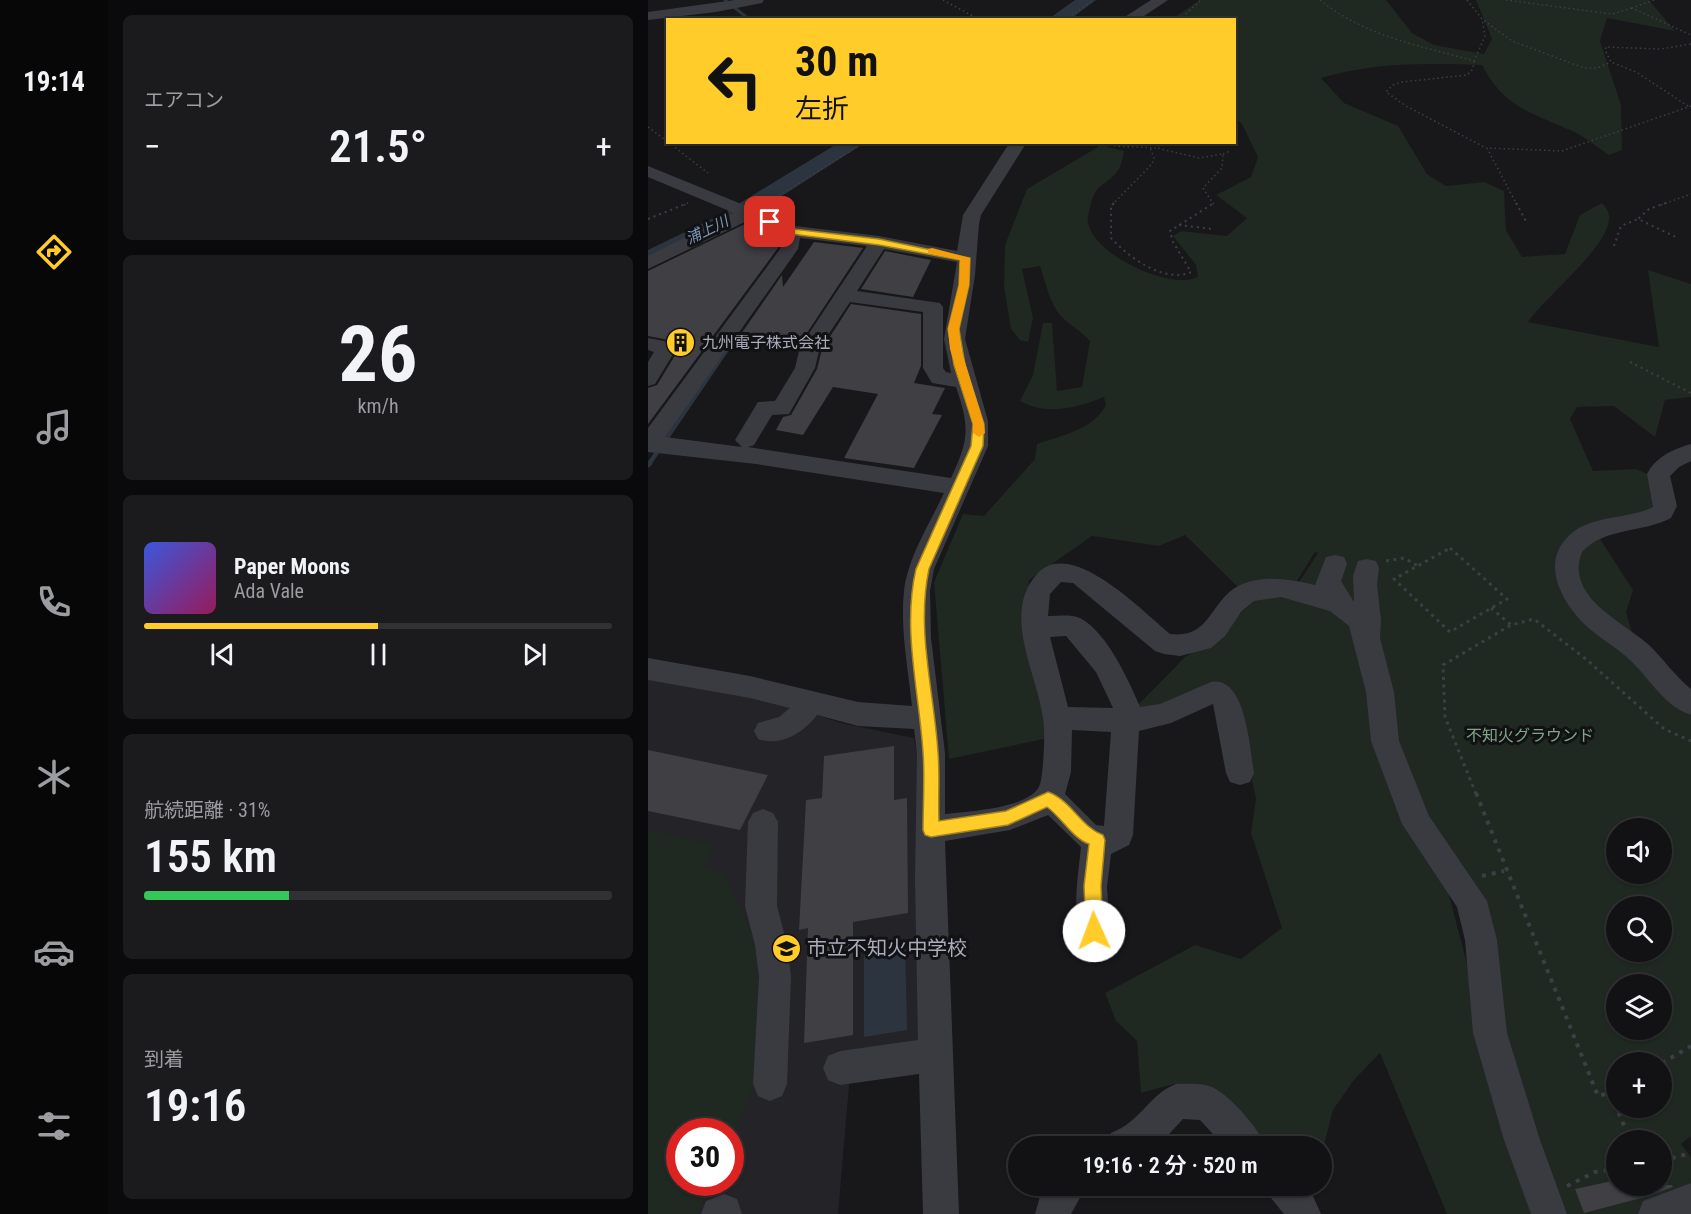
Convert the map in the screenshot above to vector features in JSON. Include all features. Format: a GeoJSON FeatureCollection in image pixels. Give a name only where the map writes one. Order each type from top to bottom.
{"type":"FeatureCollection","features":[{"type":"Feature","properties":{"kind":"street"},"geometry":{"type":"LineString","coordinates":[[648,16],[757,0]]}},
{"type":"Feature","properties":{"kind":"street"},"geometry":{"type":"LineString","coordinates":[[1130,18],[1161,0]]}},
{"type":"Feature","properties":{"kind":"street"},"geometry":{"type":"LineString","coordinates":[[941,1214],[931,774],[918,638],[917,591],[922,569],[974,456],[979,435],[978,424],[964,381],[954,329],[964,285],[965,258],[972,215],[1018,144]]}},
{"type":"Feature","properties":{"kind":"street"},"geometry":{"type":"LineString","coordinates":[[648,171],[704,197],[791,231],[879,242],[965,258]]}},
{"type":"Feature","properties":{"kind":"street"},"geometry":{"type":"LineString","coordinates":[[648,263],[744,212]]}},
{"type":"Feature","properties":{"kind":"street"},"geometry":{"type":"LineString","coordinates":[[661,437],[789,249],[791,231]]}},
{"type":"Feature","properties":{"kind":"street"},"geometry":{"type":"LineString","coordinates":[[746,440],[766,407],[781,409],[805,368],[810,347],[879,242]]}},
{"type":"Feature","properties":{"kind":"street"},"geometry":{"type":"LineString","coordinates":[[844,295],[933,307],[933,368],[939,378],[964,381]]}},
{"type":"Feature","properties":{"kind":"street"},"geometry":{"type":"LineString","coordinates":[[648,344],[662,347],[665,351],[648,379]]}},
{"type":"Feature","properties":{"kind":"street"},"geometry":{"type":"LineString","coordinates":[[661,437],[746,440],[792,446]]}},
{"type":"Feature","properties":{"kind":"street"},"geometry":{"type":"LineString","coordinates":[[661,437],[958,487]]}},
{"type":"Feature","properties":{"kind":"street"},"geometry":{"type":"LineString","coordinates":[[1691,452],[1671,461],[1658,474],[1665,506],[1663,512],[1651,519],[1582,536],[1571,547],[1565,560],[1573,588],[1591,614],[1637,650],[1666,685],[1691,704]]}},
{"type":"Feature","properties":{"kind":"street"},"geometry":{"type":"LineString","coordinates":[[1335,564],[1327,585],[1336,591],[1339,604]]}},
{"type":"Feature","properties":{"kind":"street"},"geometry":{"type":"LineString","coordinates":[[1367,638],[1370,608],[1365,576],[1368,568]]}},
{"type":"Feature","properties":{"kind":"street"},"geometry":{"type":"LineString","coordinates":[[931,830],[1008,818],[1048,798],[1054,785],[1057,718],[1035,627],[1036,598],[1042,583],[1054,573],[1069,572],[1081,576],[1164,644],[1180,646],[1202,641],[1216,629],[1232,605],[1247,594],[1281,587],[1313,594],[1339,604],[1359,620],[1367,638],[1380,692],[1385,741],[1417,824],[1471,901],[1481,940],[1490,1033],[1522,1140],[1555,1202]]}},
{"type":"Feature","properties":{"kind":"street"},"geometry":{"type":"LineString","coordinates":[[1035,627],[1072,626],[1078,631],[1107,665],[1126,720],[1118,835],[1108,841],[1087,837],[1067,813],[1048,798]]}},
{"type":"Feature","properties":{"kind":"street"},"geometry":{"type":"LineString","coordinates":[[648,669],[750,687],[858,714],[927,718]]}},
{"type":"Feature","properties":{"kind":"street"},"geometry":{"type":"LineString","coordinates":[[1057,718],[1158,716],[1182,709],[1208,693],[1218,692],[1228,707],[1240,773]]}},
{"type":"Feature","properties":{"kind":"street"},"geometry":{"type":"LineString","coordinates":[[768,731],[786,728],[798,720],[811,702]]}},
{"type":"Feature","properties":{"kind":"street"},"geometry":{"type":"LineString","coordinates":[[763,822],[761,906],[771,945],[775,977],[770,1084]]}},
{"type":"Feature","properties":{"kind":"street"},"geometry":{"type":"LineString","coordinates":[[1094,931],[1092,886],[1097,840]]}},
{"type":"Feature","properties":{"kind":"street"},"geometry":{"type":"LineString","coordinates":[[840,1068],[937,1055]]}},
{"type":"Feature","properties":{"kind":"street"},"geometry":{"type":"LineString","coordinates":[[1144,1136],[1176,1101],[1208,1103],[1239,1136]]}},
{"type":"Feature","properties":{"kind":"street"},"geometry":{"type":"LineString","coordinates":[[1053,1214],[1054,1206],[1061,1196]]}},
{"type":"Feature","properties":{"kind":"street"},"geometry":{"type":"LineString","coordinates":[[1294,1196],[1303,1214]]}},
{"type":"Feature","properties":{"kind":"street"},"geometry":{"type":"LineString","coordinates":[[1656,1214],[1691,1201]]}},
{"type":"Feature","properties":{"kind":"path"},"geometry":{"type":"LineString","coordinates":[[943,0],[976,18]]}},
{"type":"Feature","properties":{"kind":"path"},"geometry":{"type":"LineString","coordinates":[[1067,18],[1094,0]]}},
{"type":"Feature","properties":{"kind":"path"},"geometry":{"type":"LineString","coordinates":[[1181,18],[1201,0]]}},
{"type":"Feature","properties":{"kind":"path"},"geometry":{"type":"LineString","coordinates":[[1320,0],[1334,12],[1371,35],[1474,62]]}},
{"type":"Feature","properties":{"kind":"path"},"geometry":{"type":"LineString","coordinates":[[1467,0],[1482,19],[1512,41],[1570,65],[1597,68],[1611,62]]}},
{"type":"Feature","properties":{"kind":"path"},"geometry":{"type":"LineString","coordinates":[[1506,0],[1612,14],[1654,0]]}},
{"type":"Feature","properties":{"kind":"path"},"geometry":{"type":"LineString","coordinates":[[1632,8],[1691,35]]}},
{"type":"Feature","properties":{"kind":"path"},"geometry":{"type":"LineString","coordinates":[[1482,19],[1485,36],[1473,69],[1467,75],[1402,82],[1393,85],[1386,92],[1406,106],[1487,148],[1562,151],[1690,106]]}},
{"type":"Feature","properties":{"kind":"path"},"geometry":{"type":"LineString","coordinates":[[1690,106],[1636,72],[1611,62],[1605,50],[1606,47],[1660,49],[1691,44]]}},
{"type":"Feature","properties":{"kind":"path"},"geometry":{"type":"LineString","coordinates":[[648,127],[666,140]]}},
{"type":"Feature","properties":{"kind":"path"},"geometry":{"type":"LineString","coordinates":[[671,144],[708,173]]}},
{"type":"Feature","properties":{"kind":"path"},"geometry":{"type":"LineString","coordinates":[[744,212],[862,144]]}},
{"type":"Feature","properties":{"kind":"path"},"geometry":{"type":"LineString","coordinates":[[1149,144],[1154,158],[1149,168],[1112,206],[1111,238],[1131,256],[1169,274],[1186,275],[1191,272],[1187,260],[1169,233],[1177,224],[1214,205],[1214,201],[1203,188],[1222,168],[1223,154]]}},
{"type":"Feature","properties":{"kind":"path"},"geometry":{"type":"LineString","coordinates":[[1157,148],[1160,144]]}},
{"type":"Feature","properties":{"kind":"path"},"geometry":{"type":"LineString","coordinates":[[1114,146],[1157,148],[1194,157],[1223,154],[1230,150]]}},
{"type":"Feature","properties":{"kind":"path"},"geometry":{"type":"LineString","coordinates":[[1487,148],[1527,223]]}},
{"type":"Feature","properties":{"kind":"path"},"geometry":{"type":"LineString","coordinates":[[1614,246],[1621,226],[1638,219],[1649,209],[1691,194]]}},
{"type":"Feature","properties":{"kind":"path"},"geometry":{"type":"LineString","coordinates":[[648,219],[704,197]]}},
{"type":"Feature","properties":{"kind":"path"},"geometry":{"type":"LineString","coordinates":[[1638,219],[1678,238]]}},
{"type":"Feature","properties":{"kind":"path"},"geometry":{"type":"LineString","coordinates":[[1177,224],[1213,229]]}},
{"type":"Feature","properties":{"kind":"path"},"geometry":{"type":"LineString","coordinates":[[1630,362],[1659,379],[1691,393]]}},
{"type":"Feature","properties":{"kind":"path"},"geometry":{"type":"LineString","coordinates":[[1450,548],[1507,599],[1450,633],[1394,579],[1418,566],[1450,548]]}},
{"type":"Feature","properties":{"kind":"path"},"geometry":{"type":"LineString","coordinates":[[1404,558],[1418,566]]}},
{"type":"Feature","properties":{"kind":"path"},"geometry":{"type":"LineString","coordinates":[[1491,608],[1511,626]]}},
{"type":"Feature","properties":{"kind":"path"},"geometry":{"type":"LineString","coordinates":[[1606,1095],[1598,1096],[1444,717],[1443,665],[1511,626],[1534,619],[1587,660],[1664,729],[1691,741]]}},
{"type":"Feature","properties":{"kind":"path"},"geometry":{"type":"LineString","coordinates":[[1478,877],[1505,870]]}},
{"type":"Feature","properties":{"kind":"path"},"geometry":{"type":"LineString","coordinates":[[1672,1057],[1691,1046]]}},
{"type":"Feature","properties":{"kind":"path"},"geometry":{"type":"LineString","coordinates":[[1672,1158],[1691,1153]]}},
{"type":"Feature","properties":{"kind":"path"},"geometry":{"type":"LineString","coordinates":[[1555,1202],[1595,1172],[1606,1170]]}},
{"type":"Feature","properties":{"kind":"shaded area","name":"市立不知火中学校"},"geometry":{"type":"Polygon","coordinates":[[[648,678],[784,704],[841,723],[914,738],[919,760],[929,1064],[850,1074],[838,1214],[648,1214],[648,678]]]}},
{"type":"Feature","properties":{"kind":"shaded area"},"geometry":{"type":"Polygon","coordinates":[[[905,945],[907,1030],[864,1037],[864,952],[905,945]]]}},
{"type":"Feature","properties":{"kind":"green space","name":"不知火グラウンド"},"geometry":{"type":"Polygon","coordinates":[[[1200,0],[1386,0],[1412,33],[1434,45],[1484,54],[1492,39],[1476,0],[1649,0],[1675,31],[1607,18],[1600,41],[1621,105],[1622,150],[1609,155],[1575,132],[1519,107],[1499,90],[1482,65],[1381,66],[1321,78],[1344,103],[1398,126],[1427,174],[1446,186],[1484,182],[1504,191],[1506,230],[1522,257],[1565,254],[1580,215],[1602,203],[1608,211],[1609,220],[1606,231],[1598,244],[1528,322],[1659,347],[1648,270],[1691,284],[1691,397],[1665,400],[1655,437],[1614,406],[1577,407],[1570,419],[1593,471],[1636,469],[1650,475],[1656,510],[1593,528],[1633,590],[1626,612],[1635,643],[1578,585],[1571,570],[1559,568],[1571,596],[1589,617],[1634,654],[1666,691],[1691,708],[1691,1136],[1681,1144],[1691,1157],[1691,1214],[1564,1214],[1498,1043],[1485,923],[1463,874],[1430,830],[1395,744],[1386,671],[1359,617],[1342,602],[1297,585],[1318,553],[1315,552],[1297,581],[1294,592],[1313,596],[1335,606],[1352,621],[1361,646],[1374,713],[1372,733],[1405,824],[1445,880],[1533,1214],[1447,1214],[1380,1053],[1354,1080],[1333,1110],[1326,1136],[1257,1136],[1221,1095],[1174,1084],[1141,1093],[1137,1041],[1116,1021],[1105,993],[1195,945],[1241,959],[1282,928],[1251,833],[1256,799],[1241,728],[1225,688],[1218,686],[1168,707],[1147,709],[1136,707],[1185,657],[1207,643],[1253,602],[1185,535],[1159,546],[1092,536],[1029,580],[1026,632],[1053,737],[949,759],[934,582],[963,514],[984,516],[1035,459],[1037,444],[1085,426],[1106,405],[1104,397],[1062,409],[1040,408],[1020,401],[1033,375],[1043,323],[1052,323],[1057,391],[1082,387],[1090,341],[1064,319],[1055,308],[1040,266],[1022,269],[1033,318],[1028,342],[1020,340],[1011,329],[1004,286],[1005,245],[1027,189],[1098,147],[1098,144],[1108,144],[1108,147],[1124,151],[1122,162],[1115,175],[1098,189],[1092,199],[1088,222],[1093,234],[1103,246],[1134,267],[1170,279],[1185,280],[1198,277],[1196,265],[1173,236],[1181,231],[1227,236],[1247,218],[1216,195],[1251,177],[1258,157],[1242,124],[1236,119],[1236,18],[1173,18],[1200,0]]]}},
{"type":"Feature","properties":{"kind":"green space"},"geometry":{"type":"Polygon","coordinates":[[[648,829],[714,845],[705,867],[725,874],[758,947],[761,1070],[740,1118],[666,1118],[666,1196],[705,1196],[697,1214],[648,1214],[648,829]]]}},
{"type":"Feature","properties":{"kind":"building","name":"九州電子株式会社"},"geometry":{"type":"Polygon","coordinates":[[[749,222],[778,235],[778,248],[648,424],[648,388],[657,385],[677,352],[669,340],[648,336],[648,271],[749,222]]]}},
{"type":"Feature","properties":{"kind":"building"},"geometry":{"type":"Polygon","coordinates":[[[814,242],[863,248],[801,342],[741,334],[782,275],[783,287],[814,242]]]}},
{"type":"Feature","properties":{"kind":"building"},"geometry":{"type":"Polygon","coordinates":[[[885,251],[931,260],[913,297],[861,289],[885,251]]]}},
{"type":"Feature","properties":{"kind":"building"},"geometry":{"type":"Polygon","coordinates":[[[851,304],[921,314],[921,366],[914,383],[945,388],[932,414],[942,415],[914,468],[844,458],[878,394],[833,387],[803,435],[776,430],[783,417],[791,415],[817,369],[822,349],[851,304]]]}},
{"type":"Feature","properties":{"kind":"building"},"geometry":{"type":"Polygon","coordinates":[[[894,746],[894,800],[907,798],[908,913],[853,922],[853,1035],[804,1043],[808,928],[799,930],[806,800],[822,798],[824,756],[894,746]]]}},
{"type":"Feature","properties":{"kind":"building"},"geometry":{"type":"Polygon","coordinates":[[[648,750],[768,775],[740,830],[648,811],[648,750]]]}},
{"type":"Feature","properties":{"kind":"building"},"geometry":{"type":"Polygon","coordinates":[[[1606,1182],[1606,1196],[1649,1196],[1584,1213],[1575,1189],[1606,1182]]]}},
{"type":"Feature","properties":{"kind":"waterway"},"geometry":{"type":"LineString","coordinates":[[725,0],[748,18]]}},
{"type":"Feature","properties":{"kind":"waterway","name":"浦上川"},"geometry":{"type":"LineString","coordinates":[[1059,18],[1087,0]]}},
{"type":"Feature","properties":{"kind":"waterway","name":"浦上川"},"geometry":{"type":"LineString","coordinates":[[648,259],[730,219],[853,144]]}},
{"type":"Feature","properties":{"kind":"waterway"},"geometry":{"type":"LineString","coordinates":[[649,464],[732,342]]}},
{"type":"Feature","properties":{"kind":"slow traffic"},"geometry":{"type":"LineString","coordinates":[[932,251],[965,258],[964,285],[956,312],[954,329],[956,349],[979,433]]}},
{"type":"Feature","properties":{"kind":"place","name":"九州電子株式会社"},"geometry":{"type":"Point","coordinates":[681,342]}},
{"type":"Feature","properties":{"kind":"place","name":"市立不知火中学校"},"geometry":{"type":"Point","coordinates":[786,948]}},
{"type":"Feature","properties":{"kind":"route"},"geometry":{"type":"LineString","coordinates":[[770,222],[791,231],[879,242],[965,258],[964,285],[956,312],[954,329],[956,349],[978,424],[979,435],[974,456],[922,569],[917,591],[921,675],[931,753],[931,830],[1008,818],[1048,798],[1067,813],[1087,837],[1097,840],[1092,886],[1094,931]]}}]}
